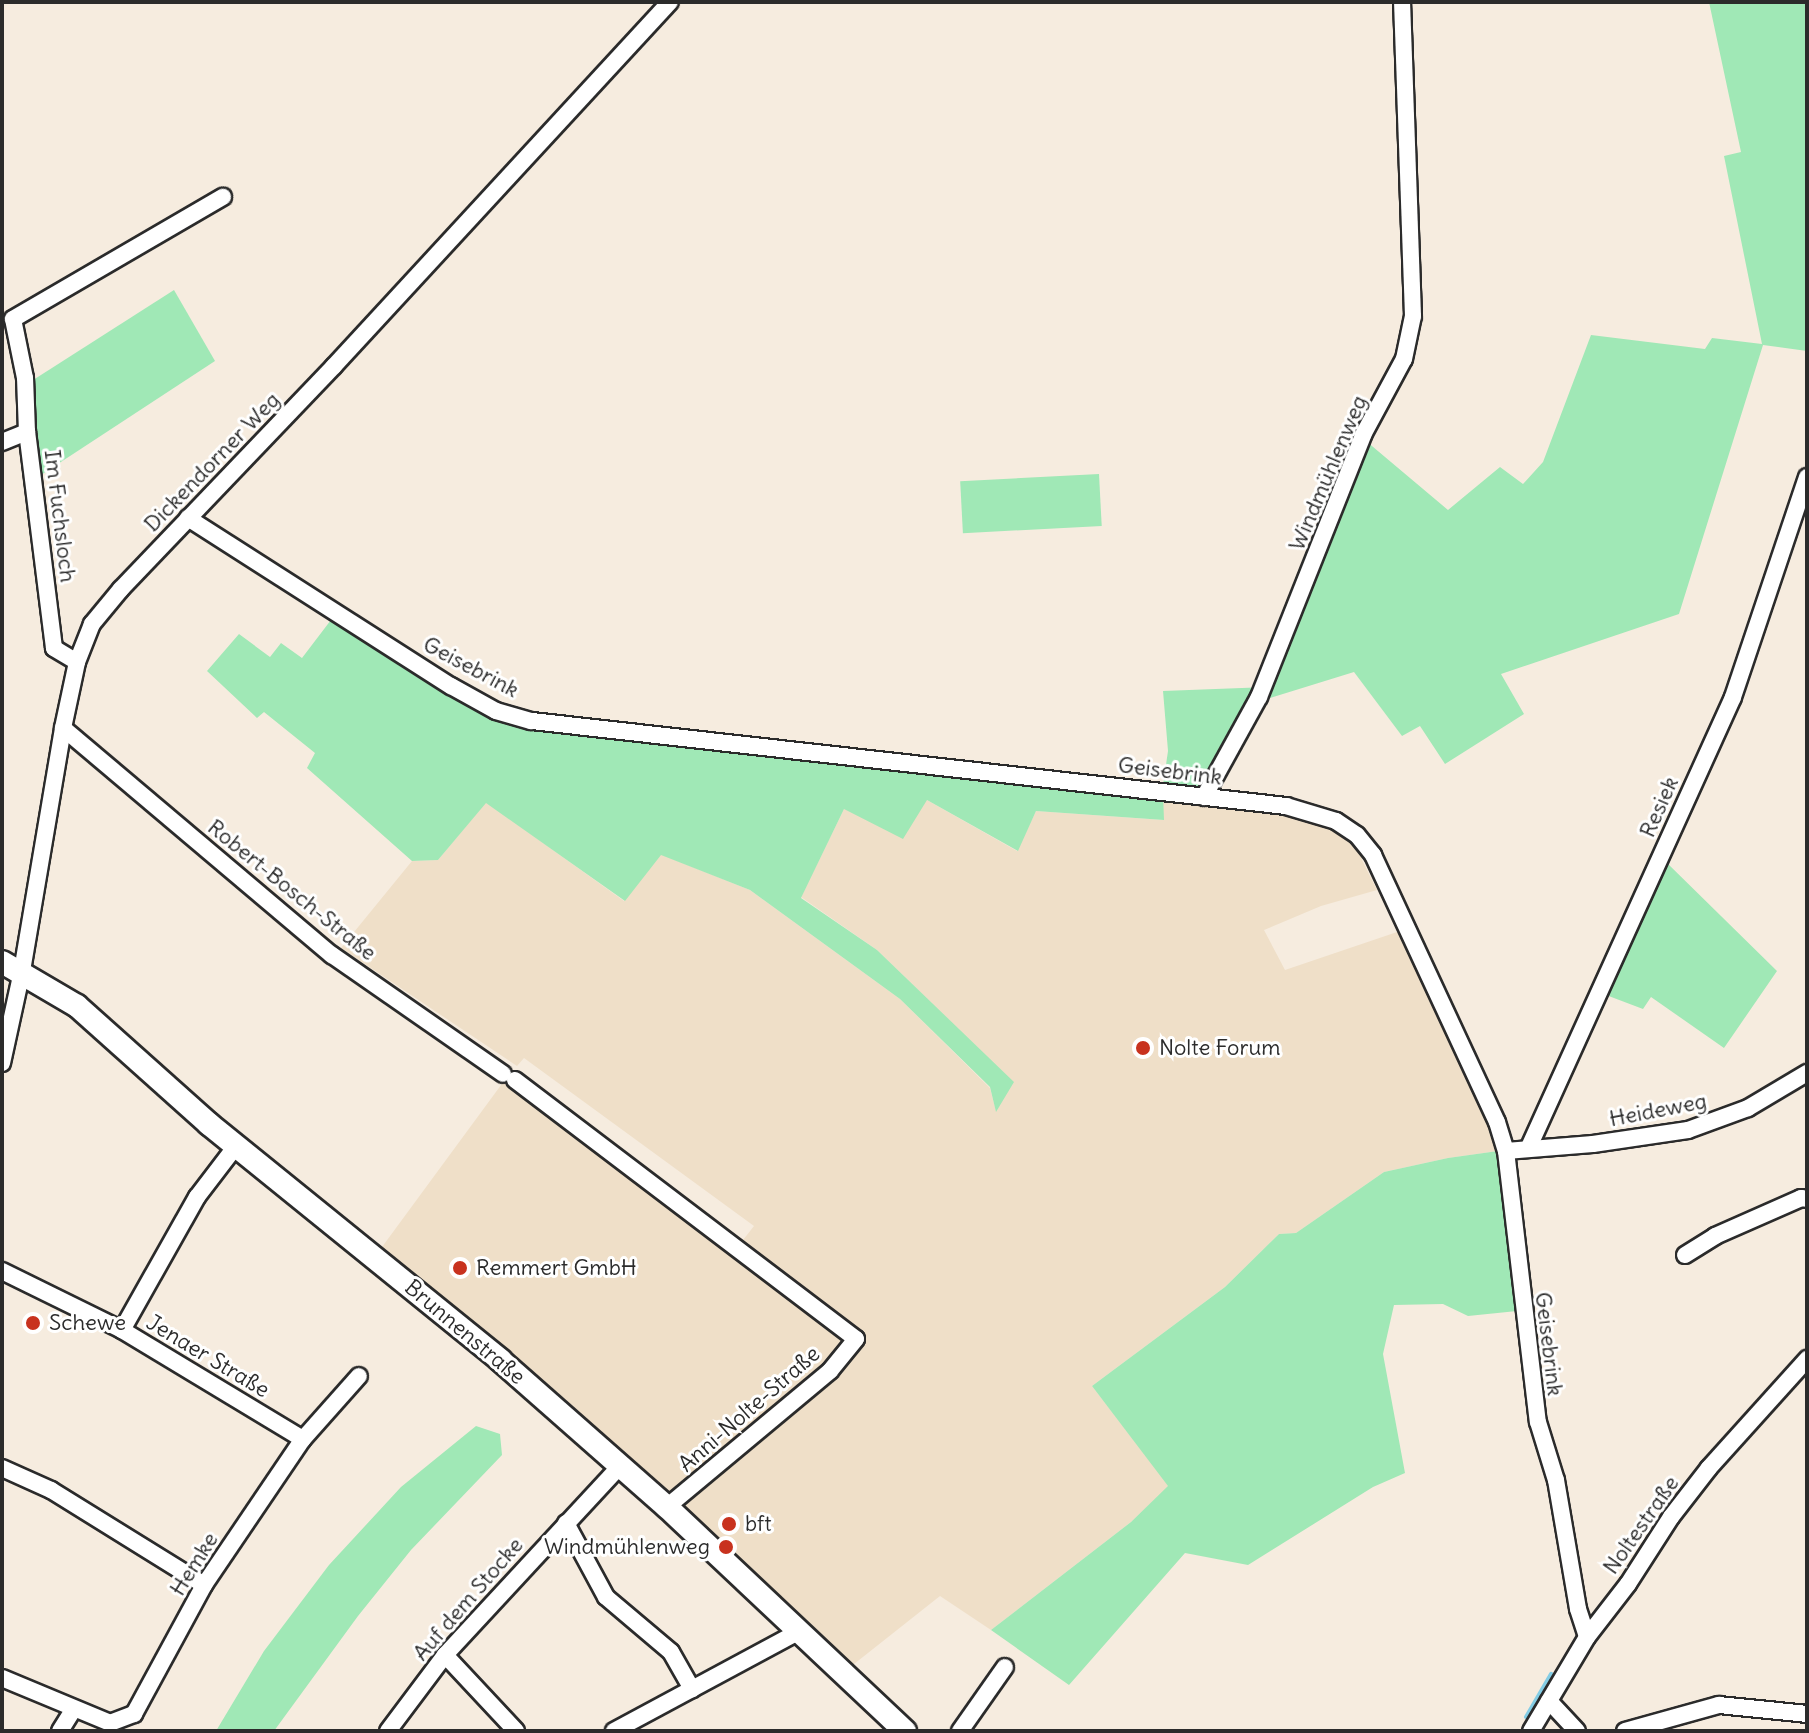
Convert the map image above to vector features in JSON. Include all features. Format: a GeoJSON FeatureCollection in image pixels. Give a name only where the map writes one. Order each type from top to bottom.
{"type":"FeatureCollection","features":[{"type":"Feature","properties":{"kind":"street","name":"Dickendorner Weg"},"geometry":{"type":"LineString","coordinates":[[2,1063],[12,966],[77,662],[92,624],[121,589],[334,366],[670,2]]}},
{"type":"Feature","properties":{"kind":"street","name":"Windmühlenweg"},"geometry":{"type":"LineString","coordinates":[[1204,797],[1259,697],[1363,435],[1404,359],[1413,316],[1402,2]]}},
{"type":"Feature","properties":{"kind":"street","name":"Im Fuchsloch"},"geometry":{"type":"LineString","coordinates":[[77,662],[54,648],[27,432],[25,378],[7,320],[223,197]]}},
{"type":"Feature","properties":{"kind":"street"},"geometry":{"type":"LineString","coordinates":[[2,442],[27,432]]}},
{"type":"Feature","properties":{"kind":"street","name":"Resiek"},"geometry":{"type":"LineString","coordinates":[[1529,1147],[1733,697],[1807,477]]}},
{"type":"Feature","properties":{"kind":"street","name":"Geisebrink"},"geometry":{"type":"LineString","coordinates":[[188,518],[451,686],[496,711],[532,721],[961,766],[1286,806],[1336,821],[1357,835],[1373,855],[1497,1122],[1506,1151],[1538,1422],[1556,1480],[1578,1609],[1587,1637]]}},
{"type":"Feature","properties":{"kind":"street","name":"Robert-Bosch-Straße"},"geometry":{"type":"LineString","coordinates":[[63,728],[332,955],[509,1077],[856,1339]]}},
{"type":"Feature","properties":{"kind":"street","name":"Brunnenstraße"},"geometry":{"type":"LineString","coordinates":[[12,966],[77,1006],[236,1146],[500,1360],[667,1507],[905,1731]]}},
{"type":"Feature","properties":{"kind":"street","name":"Heideweg"},"geometry":{"type":"LineString","coordinates":[[1506,1151],[1593,1144],[1688,1130],[1748,1108],[1807,1073]]}},
{"type":"Feature","properties":{"kind":"street"},"geometry":{"type":"LineString","coordinates":[[122,1330],[197,1197],[236,1146]]}},
{"type":"Feature","properties":{"kind":"street"},"geometry":{"type":"LineString","coordinates":[[1685,1255],[1715,1236],[1801,1198],[1807,1199]]}},
{"type":"Feature","properties":{"kind":"street","name":"Jenaer Straße"},"geometry":{"type":"LineString","coordinates":[[2,1271],[122,1330],[303,1439]]}},
{"type":"Feature","properties":{"kind":"street","name":"Anni-Nolte-Straße"},"geometry":{"type":"LineString","coordinates":[[667,1507],[830,1371],[856,1339]]}},
{"type":"Feature","properties":{"kind":"street","name":"Noltestraße"},"geometry":{"type":"LineString","coordinates":[[1531,1731],[1587,1637],[1709,1468],[1807,1359]]}},
{"type":"Feature","properties":{"kind":"street","name":"Hemke"},"geometry":{"type":"LineString","coordinates":[[2,1678],[110,1723],[134,1714],[204,1585],[303,1439],[359,1376]]}},
{"type":"Feature","properties":{"kind":"street","name":"Auf dem Stocke"},"geometry":{"type":"LineString","coordinates":[[388,1731],[445,1655],[620,1466]]}},
{"type":"Feature","properties":{"kind":"street"},"geometry":{"type":"LineString","coordinates":[[2,1468],[51,1490],[204,1585]]}},
{"type":"Feature","properties":{"kind":"street"},"geometry":{"type":"LineString","coordinates":[[566,1523],[606,1597],[671,1652],[692,1689]]}},
{"type":"Feature","properties":{"kind":"street"},"geometry":{"type":"LineString","coordinates":[[614,1731],[800,1631]]}},
{"type":"Feature","properties":{"kind":"street"},"geometry":{"type":"LineString","coordinates":[[445,1655],[516,1731]]}},
{"type":"Feature","properties":{"kind":"street"},"geometry":{"type":"LineString","coordinates":[[960,1731],[1005,1667]]}},
{"type":"Feature","properties":{"kind":"street"},"geometry":{"type":"LineString","coordinates":[[1549,1701],[1577,1731]]}},
{"type":"Feature","properties":{"kind":"street"},"geometry":{"type":"LineString","coordinates":[[1625,1731],[1719,1705],[1807,1714]]}},
{"type":"Feature","properties":{"kind":"street"},"geometry":{"type":"LineString","coordinates":[[60,1731],[73,1710]]}},
{"type":"Feature","properties":{"kind":"shaded area"},"geometry":{"type":"Polygon","coordinates":[[[1162,792],[1207,797],[1335,823],[1356,838],[1362,860],[1377,890],[1321,906],[1264,930],[1285,970],[1400,931],[1485,1108],[1498,1151],[1384,1172],[1296,1233],[1279,1234],[1225,1287],[1092,1386],[1169,1486],[1131,1522],[991,1630],[940,1596],[849,1668],[552,1388],[382,1247],[504,1081],[732,1254],[754,1226],[524,1058],[517,1066],[341,948],[412,861],[438,860],[486,802],[624,901],[660,854],[750,890],[900,999],[990,1088],[996,1111],[1013,1082],[877,950],[801,897],[844,809],[927,800],[1017,851],[1036,811],[1163,820],[1162,792]]]}},
{"type":"Feature","properties":{"kind":"green space"},"geometry":{"type":"Polygon","coordinates":[[[1709,2],[1807,2],[1807,351],[1763,345],[1679,614],[1501,674],[1524,714],[1445,764],[1420,726],[1402,736],[1354,672],[1251,704],[1207,797],[1163,793],[1164,820],[1036,811],[1018,851],[927,800],[903,839],[844,809],[801,898],[877,950],[1014,1082],[996,1112],[990,1087],[900,999],[750,890],[661,855],[625,901],[486,803],[438,860],[412,861],[307,768],[315,753],[264,712],[257,718],[207,671],[239,634],[270,657],[281,643],[302,658],[334,616],[497,718],[542,731],[1162,792],[1168,751],[1163,691],[1268,687],[1366,441],[1448,510],[1500,467],[1523,484],[1543,462],[1591,335],[1705,349],[1712,338],[1762,344],[1724,156],[1741,152],[1709,2]]]}},
{"type":"Feature","properties":{"kind":"green space"},"geometry":{"type":"Polygon","coordinates":[[[174,290],[215,361],[38,477],[30,382],[174,290]]]}},
{"type":"Feature","properties":{"kind":"green space"},"geometry":{"type":"Polygon","coordinates":[[[1099,474],[1102,526],[963,533],[960,481],[1099,474]]]}},
{"type":"Feature","properties":{"kind":"green space"},"geometry":{"type":"Polygon","coordinates":[[[1665,861],[1777,971],[1724,1048],[1651,997],[1643,1009],[1606,995],[1665,861]]]}},
{"type":"Feature","properties":{"kind":"green space"},"geometry":{"type":"Polygon","coordinates":[[[1498,1151],[1517,1311],[1468,1316],[1443,1304],[1394,1305],[1383,1354],[1405,1473],[1373,1487],[1248,1565],[1185,1553],[1069,1685],[991,1630],[1131,1522],[1168,1486],[1092,1386],[1225,1287],[1279,1234],[1296,1233],[1384,1172],[1498,1151]]]}},
{"type":"Feature","properties":{"kind":"green space"},"geometry":{"type":"Polygon","coordinates":[[[476,1426],[500,1434],[502,1455],[411,1550],[358,1616],[274,1731],[216,1731],[264,1651],[329,1565],[401,1487],[476,1426]]]}},
{"type":"Feature","properties":{"kind":"waterway"},"geometry":{"type":"LineString","coordinates":[[1526,1717],[1551,1674]]}},
{"type":"Feature","properties":{"kind":"place","name":"Nolte Forum"},"geometry":{"type":"Point","coordinates":[1143,1048]}},
{"type":"Feature","properties":{"kind":"place","name":"Remmert GmbH"},"geometry":{"type":"Point","coordinates":[460,1268]}},
{"type":"Feature","properties":{"kind":"place","name":"Schewe"},"geometry":{"type":"Point","coordinates":[33,1323]}},
{"type":"Feature","properties":{"kind":"place","name":"bft"},"geometry":{"type":"Point","coordinates":[729,1524]}},
{"type":"Feature","properties":{"kind":"place","name":"Windmühlenweg"},"geometry":{"type":"Point","coordinates":[726,1547]}}]}
